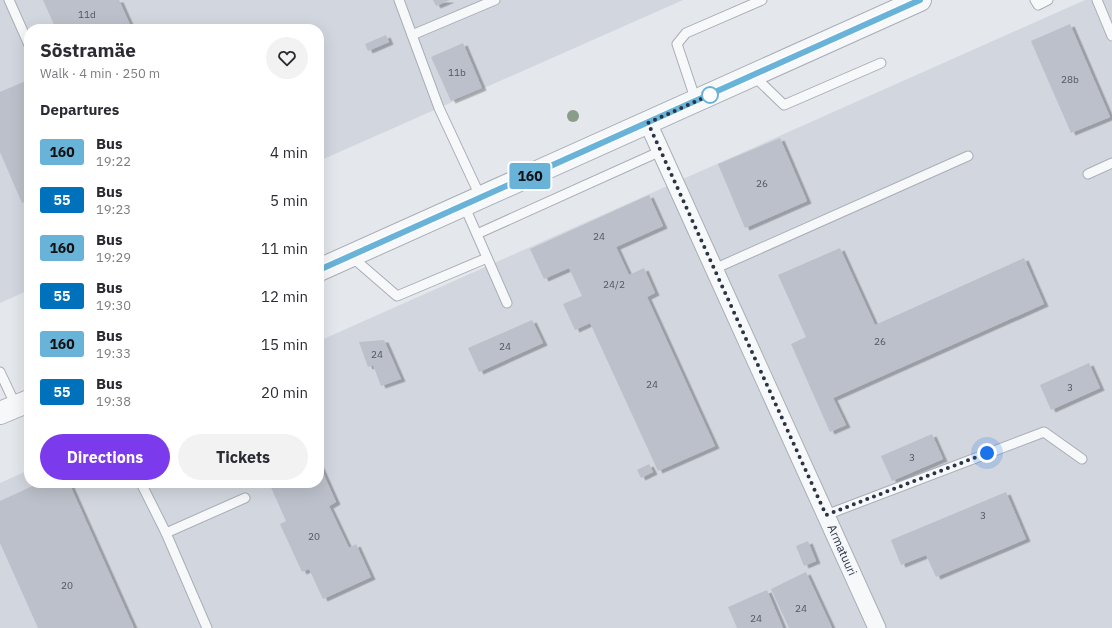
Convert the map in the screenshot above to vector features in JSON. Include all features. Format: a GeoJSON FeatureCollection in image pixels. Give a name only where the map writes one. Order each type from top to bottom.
{"type":"FeatureCollection","features":[{"type":"Feature","properties":{"kind":"street"},"geometry":{"type":"LineString","coordinates":[[324,268],[920,0]]}},
{"type":"Feature","properties":{"kind":"street","name":"Armatuuri"},"geometry":{"type":"LineString","coordinates":[[648,123],[877,628]]}},
{"type":"Feature","properties":{"kind":"lane"},"geometry":{"type":"LineString","coordinates":[[9,0],[24,34]]}},
{"type":"Feature","properties":{"kind":"lane"},"geometry":{"type":"LineString","coordinates":[[399,0],[472,202],[477,234],[507,303]]}},
{"type":"Feature","properties":{"kind":"lane"},"geometry":{"type":"LineString","coordinates":[[412,36],[495,0]]}},
{"type":"Feature","properties":{"kind":"lane"},"geometry":{"type":"LineString","coordinates":[[696,101],[677,44],[686,33],[762,0]]}},
{"type":"Feature","properties":{"kind":"lane"},"geometry":{"type":"LineString","coordinates":[[1035,0],[1038,5],[1048,0]]}},
{"type":"Feature","properties":{"kind":"lane"},"geometry":{"type":"LineString","coordinates":[[1097,0],[1112,36]]}},
{"type":"Feature","properties":{"kind":"lane"},"geometry":{"type":"LineString","coordinates":[[752,75],[784,104],[881,63]]}},
{"type":"Feature","properties":{"kind":"lane"},"geometry":{"type":"LineString","coordinates":[[477,234],[661,151]]}},
{"type":"Feature","properties":{"kind":"lane"},"geometry":{"type":"LineString","coordinates":[[714,269],[968,156]]}},
{"type":"Feature","properties":{"kind":"lane"},"geometry":{"type":"LineString","coordinates":[[1088,174],[1112,163]]}},
{"type":"Feature","properties":{"kind":"lane"},"geometry":{"type":"LineString","coordinates":[[351,256],[397,296],[487,258]]}},
{"type":"Feature","properties":{"kind":"lane"},"geometry":{"type":"LineString","coordinates":[[0,372],[15,407]]}},
{"type":"Feature","properties":{"kind":"lane"},"geometry":{"type":"LineString","coordinates":[[826,515],[1044,432],[1082,459]]}},
{"type":"Feature","properties":{"kind":"lane"},"geometry":{"type":"LineString","coordinates":[[144,488],[166,533],[207,628]]}},
{"type":"Feature","properties":{"kind":"lane"},"geometry":{"type":"LineString","coordinates":[[166,533],[245,498]]}},
{"type":"Feature","properties":{"kind":"shaded area"},"geometry":{"type":"Polygon","coordinates":[[[0,0],[683,0],[324,159],[324,24],[24,24],[24,292],[0,303],[0,0]]]}},
{"type":"Feature","properties":{"kind":"shaded area"},"geometry":{"type":"Polygon","coordinates":[[[1085,0],[1112,0],[1112,628],[0,628],[0,483],[24,472],[24,488],[324,488],[324,339],[1085,0]]]}},
{"type":"Feature","properties":{"kind":"building"},"geometry":{"type":"Polygon","coordinates":[[[43,0],[119,0],[130,24],[54,24],[43,0]]]}},
{"type":"Feature","properties":{"kind":"building"},"geometry":{"type":"Polygon","coordinates":[[[433,0],[450,0],[436,6],[433,0]]]}},
{"type":"Feature","properties":{"kind":"building"},"geometry":{"type":"Polygon","coordinates":[[[1070,24],[1110,117],[1071,133],[1031,41],[1070,24]]]}},
{"type":"Feature","properties":{"kind":"building"},"geometry":{"type":"Polygon","coordinates":[[[386,35],[389,42],[368,51],[365,44],[386,35]]]}},
{"type":"Feature","properties":{"kind":"building"},"geometry":{"type":"Polygon","coordinates":[[[463,43],[482,88],[451,101],[431,57],[463,43]]]}},
{"type":"Feature","properties":{"kind":"building"},"geometry":{"type":"Polygon","coordinates":[[[24,82],[24,202],[22,203],[0,152],[0,92],[24,82]]]}},
{"type":"Feature","properties":{"kind":"building"},"geometry":{"type":"Polygon","coordinates":[[[780,138],[807,201],[745,228],[718,164],[780,138]]]}},
{"type":"Feature","properties":{"kind":"building"},"geometry":{"type":"Polygon","coordinates":[[[649,195],[663,226],[616,247],[629,275],[644,268],[655,293],[647,297],[715,446],[658,471],[590,323],[575,330],[563,304],[582,296],[569,268],[544,279],[530,249],[649,195]]]}},
{"type":"Feature","properties":{"kind":"building"},"geometry":{"type":"Polygon","coordinates":[[[840,248],[875,325],[1024,258],[1044,304],[833,398],[846,425],[830,432],[791,344],[806,337],[778,275],[840,248]]]}},
{"type":"Feature","properties":{"kind":"building"},"geometry":{"type":"Polygon","coordinates":[[[532,320],[543,343],[479,372],[468,348],[532,320]]]}},
{"type":"Feature","properties":{"kind":"building"},"geometry":{"type":"Polygon","coordinates":[[[384,340],[401,379],[381,386],[373,365],[368,367],[359,342],[384,340]]]}},
{"type":"Feature","properties":{"kind":"building"},"geometry":{"type":"Polygon","coordinates":[[[1089,363],[1100,388],[1051,410],[1040,385],[1089,363]]]}},
{"type":"Feature","properties":{"kind":"building"},"geometry":{"type":"Polygon","coordinates":[[[932,434],[943,459],[892,481],[881,456],[932,434]]]}},
{"type":"Feature","properties":{"kind":"building"},"geometry":{"type":"Polygon","coordinates":[[[649,464],[653,472],[641,478],[637,470],[649,464]]]}},
{"type":"Feature","properties":{"kind":"building"},"geometry":{"type":"Polygon","coordinates":[[[324,475],[336,502],[329,506],[349,548],[356,544],[371,577],[323,599],[309,569],[302,572],[280,524],[286,521],[271,488],[324,488],[324,475]]]}},
{"type":"Feature","properties":{"kind":"building"},"geometry":{"type":"Polygon","coordinates":[[[28,488],[71,488],[134,628],[38,628],[0,543],[0,501],[28,488]]]}},
{"type":"Feature","properties":{"kind":"building"},"geometry":{"type":"Polygon","coordinates":[[[1006,492],[1026,539],[936,577],[926,555],[901,565],[891,540],[1006,492]]]}},
{"type":"Feature","properties":{"kind":"building"},"geometry":{"type":"Polygon","coordinates":[[[808,541],[816,561],[804,566],[796,546],[808,541]]]}},
{"type":"Feature","properties":{"kind":"building"},"geometry":{"type":"Polygon","coordinates":[[[806,572],[832,628],[789,628],[771,589],[806,572]]]}},
{"type":"Feature","properties":{"kind":"building"},"geometry":{"type":"Polygon","coordinates":[[[767,590],[783,628],[737,628],[728,607],[767,590]]]}},
{"type":"Feature","properties":{"kind":"bus line","name":"160"},"geometry":{"type":"LineString","coordinates":[[324,268],[920,0]]}},
{"type":"Feature","properties":{"kind":"route"},"geometry":{"type":"LineString","coordinates":[[710,95],[712,94],[648,123],[826,515],[987,453]]}}]}
